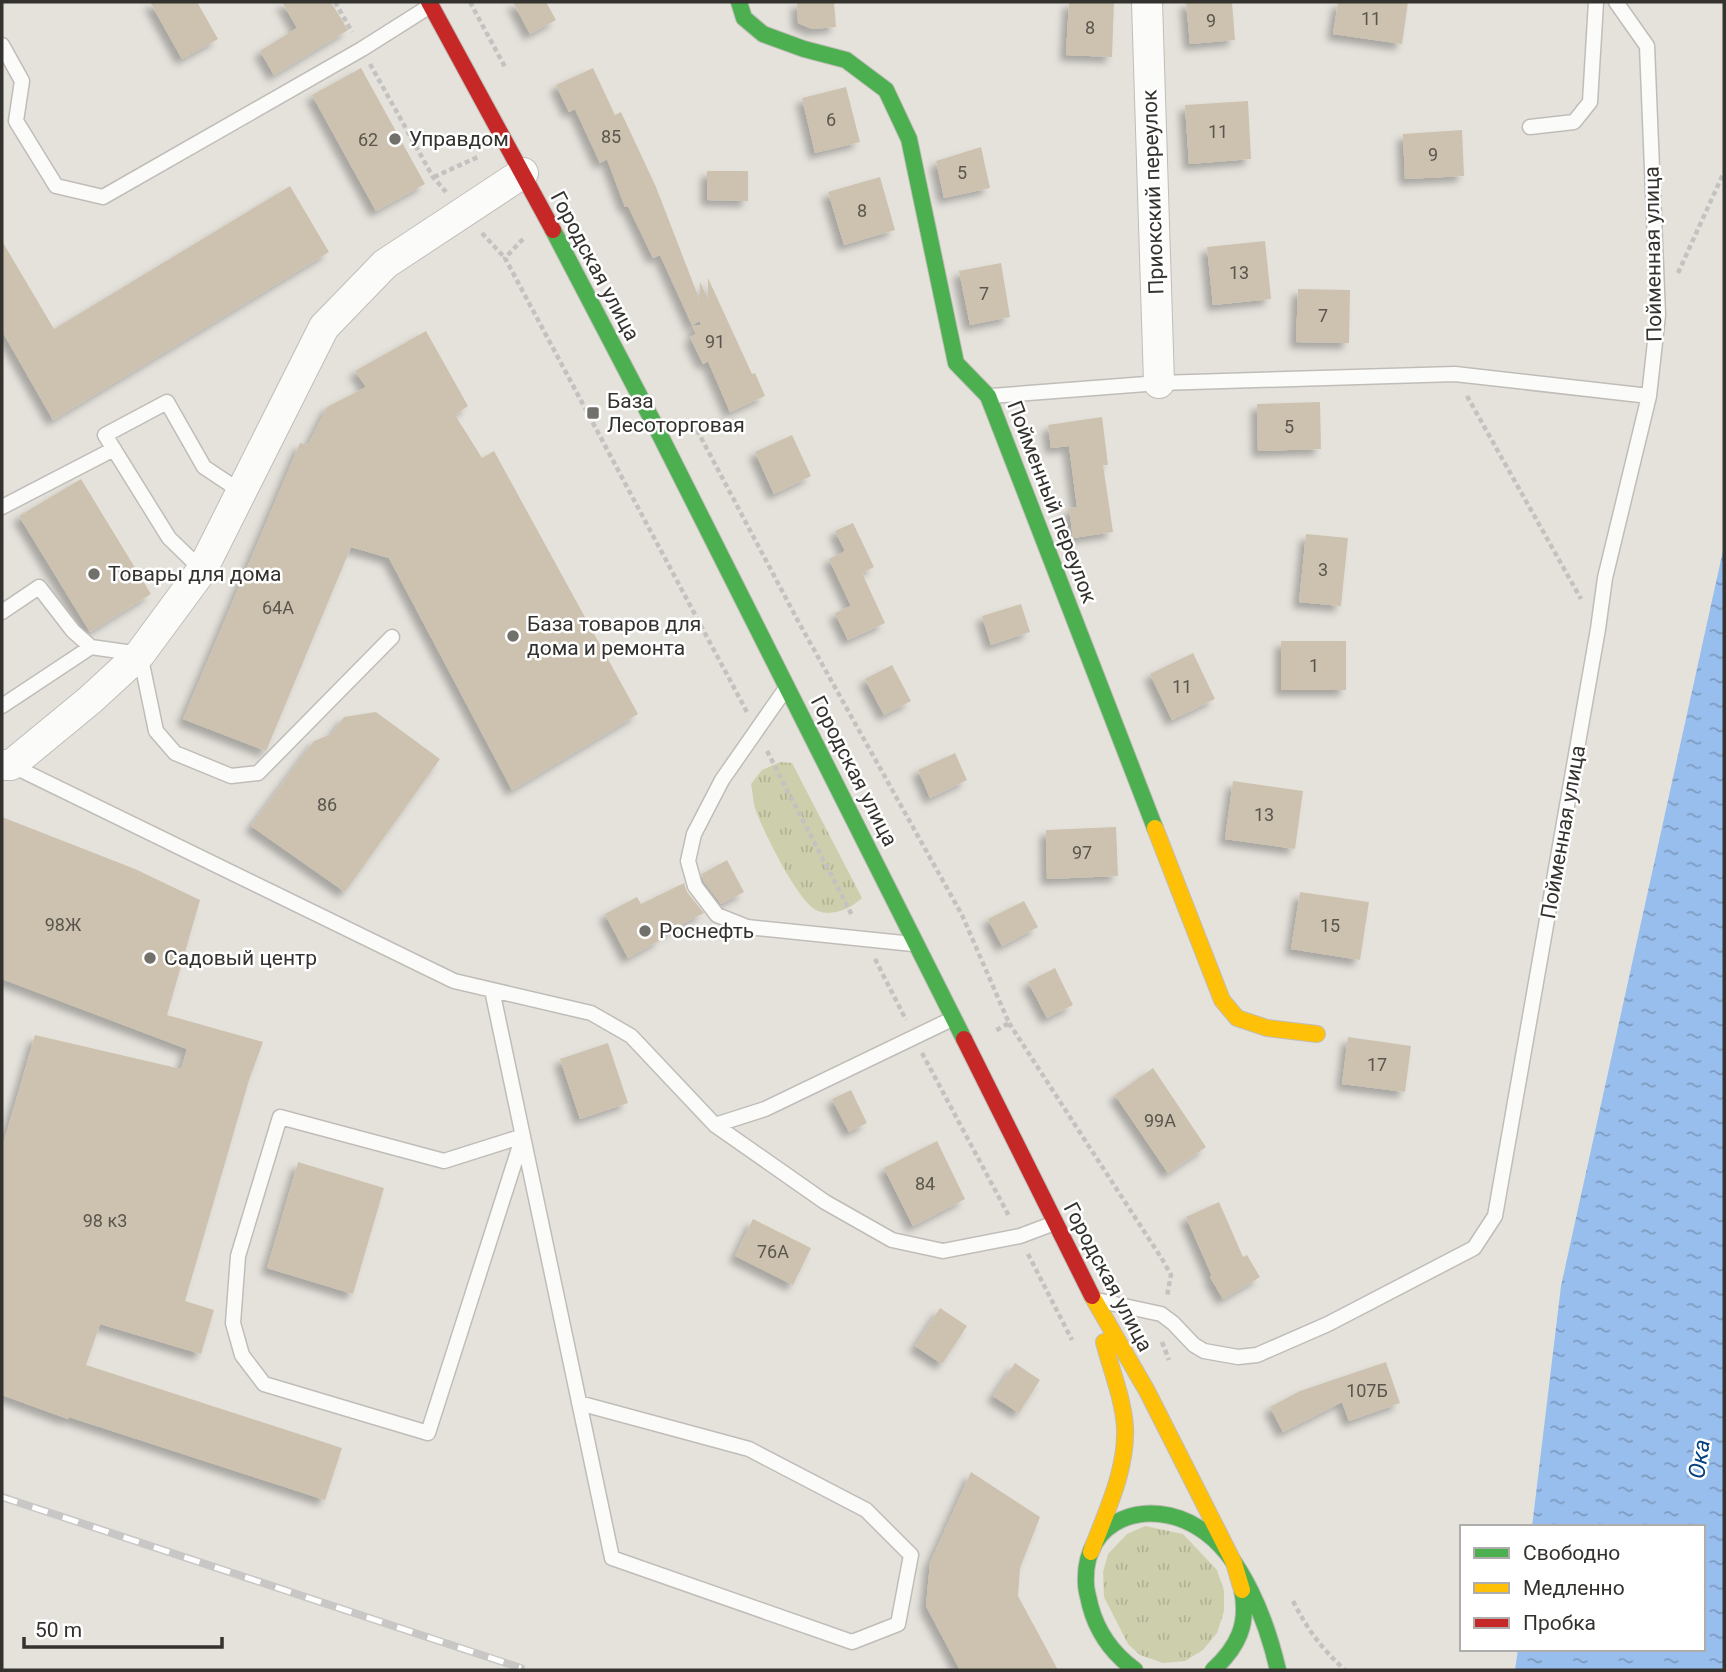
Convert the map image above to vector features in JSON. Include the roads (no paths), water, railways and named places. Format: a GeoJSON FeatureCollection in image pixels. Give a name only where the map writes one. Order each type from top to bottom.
{"type":"FeatureCollection","features":[{"type":"Feature","properties":{"kind":"main road","name":"Пойменный переулок"},"geometry":{"type":"LineString","coordinates":[[740,2],[744,18],[763,34],[846,60],[886,90],[909,139],[956,363],[988,396],[1223,1000],[1237,1017],[1267,1028],[1317,1034]]}},
{"type":"Feature","properties":{"kind":"main road","name":"Городская улица"},"geometry":{"type":"LineString","coordinates":[[430,4],[546,217],[918,945],[1054,1223],[1093,1299],[1147,1391],[1234,1563]]}},
{"type":"Feature","properties":{"kind":"main road"},"geometry":{"type":"LineString","coordinates":[[1093,1299],[1125,1424],[1125,1448],[1120,1472],[1091,1552],[1085,1581],[1087,1599],[1105,1643],[1120,1670]]}},
{"type":"Feature","properties":{"kind":"main road"},"geometry":{"type":"LineString","coordinates":[[1091,1552],[1103,1532],[1131,1513],[1148,1510],[1183,1519],[1201,1529],[1234,1563],[1263,1618],[1279,1670]]}},
{"type":"Feature","properties":{"kind":"main road"},"geometry":{"type":"LineString","coordinates":[[1213,1670],[1230,1657],[1245,1616],[1243,1590],[1234,1563]]}},
{"type":"Feature","properties":{"kind":"main road"},"geometry":{"type":"LineString","coordinates":[[1263,1618],[1287,1650]]}},
{"type":"Feature","properties":{"kind":"main road"},"geometry":{"type":"LineString","coordinates":[[1105,1643],[1124,1663],[1135,1670]]}},
{"type":"Feature","properties":{"kind":"street","name":"Приокский переулок"},"geometry":{"type":"LineString","coordinates":[[1147,2],[1159,383]]}},
{"type":"Feature","properties":{"kind":"street"},"geometry":{"type":"LineString","coordinates":[[7,765],[90,700],[140,654],[202,570],[324,327],[385,264],[523,173]]}},
{"type":"Feature","properties":{"kind":"lane"},"geometry":{"type":"LineString","coordinates":[[1530,127],[1574,122],[1590,102],[1596,2]]}},
{"type":"Feature","properties":{"kind":"lane","name":"Пойменная улица"},"geometry":{"type":"LineString","coordinates":[[1093,1299],[1161,1314],[1194,1345],[1204,1350],[1238,1357],[1257,1355],[1328,1324],[1474,1248],[1496,1216],[1605,578],[1649,396],[1658,315],[1647,46],[1616,2]]}},
{"type":"Feature","properties":{"kind":"lane"},"geometry":{"type":"LineString","coordinates":[[2,45],[22,80],[16,121],[56,186],[103,197],[362,49],[430,4]]}},
{"type":"Feature","properties":{"kind":"lane"},"geometry":{"type":"LineString","coordinates":[[988,396],[1159,383],[1455,374],[1649,396]]}},
{"type":"Feature","properties":{"kind":"lane"},"geometry":{"type":"LineString","coordinates":[[202,570],[169,538],[105,435],[167,402],[204,467],[240,491]]}},
{"type":"Feature","properties":{"kind":"lane"},"geometry":{"type":"LineString","coordinates":[[2,506],[114,450]]}},
{"type":"Feature","properties":{"kind":"lane"},"geometry":{"type":"LineString","coordinates":[[2,612],[39,587],[73,631],[91,647],[140,654],[156,731],[175,753],[232,776],[258,773],[393,638]]}},
{"type":"Feature","properties":{"kind":"lane"},"geometry":{"type":"LineString","coordinates":[[2,706],[91,647]]}},
{"type":"Feature","properties":{"kind":"lane"},"geometry":{"type":"LineString","coordinates":[[787,687],[722,780],[694,834],[688,861],[695,886],[717,915],[747,927],[918,945]]}},
{"type":"Feature","properties":{"kind":"lane"},"geometry":{"type":"LineString","coordinates":[[7,765],[454,981],[592,1013],[631,1036],[715,1125],[825,1202],[892,1240],[943,1251],[1020,1236],[1054,1223]]}},
{"type":"Feature","properties":{"kind":"lane"},"geometry":{"type":"LineString","coordinates":[[492,990],[579,1404],[612,1558],[852,1642],[898,1624],[911,1555],[866,1510],[748,1449],[579,1404]]}},
{"type":"Feature","properties":{"kind":"lane"},"geometry":{"type":"LineString","coordinates":[[715,1125],[765,1110],[953,1019]]}},
{"type":"Feature","properties":{"kind":"lane"},"geometry":{"type":"LineString","coordinates":[[280,1117],[444,1161],[523,1136],[428,1433],[264,1384],[242,1355],[233,1323],[238,1256],[280,1117]]}},
{"type":"Feature","properties":{"kind":"water","name":"Ока"},"geometry":{"type":"Polygon","coordinates":[[[1724,546],[1724,1670],[1515,1670],[1518,1651],[1705,1651],[1705,1525],[1532,1525],[1561,1286],[1724,546]]]}},
{"type":"Feature","properties":{"kind":"railway"},"geometry":{"type":"LineString","coordinates":[[2,1497],[521,1668]]}},
{"type":"Feature","properties":{"kind":"place","name":"Управдом"},"geometry":{"type":"Point","coordinates":[395,139]}},
{"type":"Feature","properties":{"kind":"place","name":"База Лесоторговая"},"geometry":{"type":"Point","coordinates":[593,413]}},
{"type":"Feature","properties":{"kind":"place","name":"Товары для дома"},"geometry":{"type":"Point","coordinates":[94,574]}},
{"type":"Feature","properties":{"kind":"place","name":"База товаров для дома и ремонта"},"geometry":{"type":"Point","coordinates":[513,636]}},
{"type":"Feature","properties":{"kind":"place","name":"Роснефть"},"geometry":{"type":"Point","coordinates":[645,931]}},
{"type":"Feature","properties":{"kind":"place","name":"Садовый центр"},"geometry":{"type":"Point","coordinates":[150,958]}}]}
